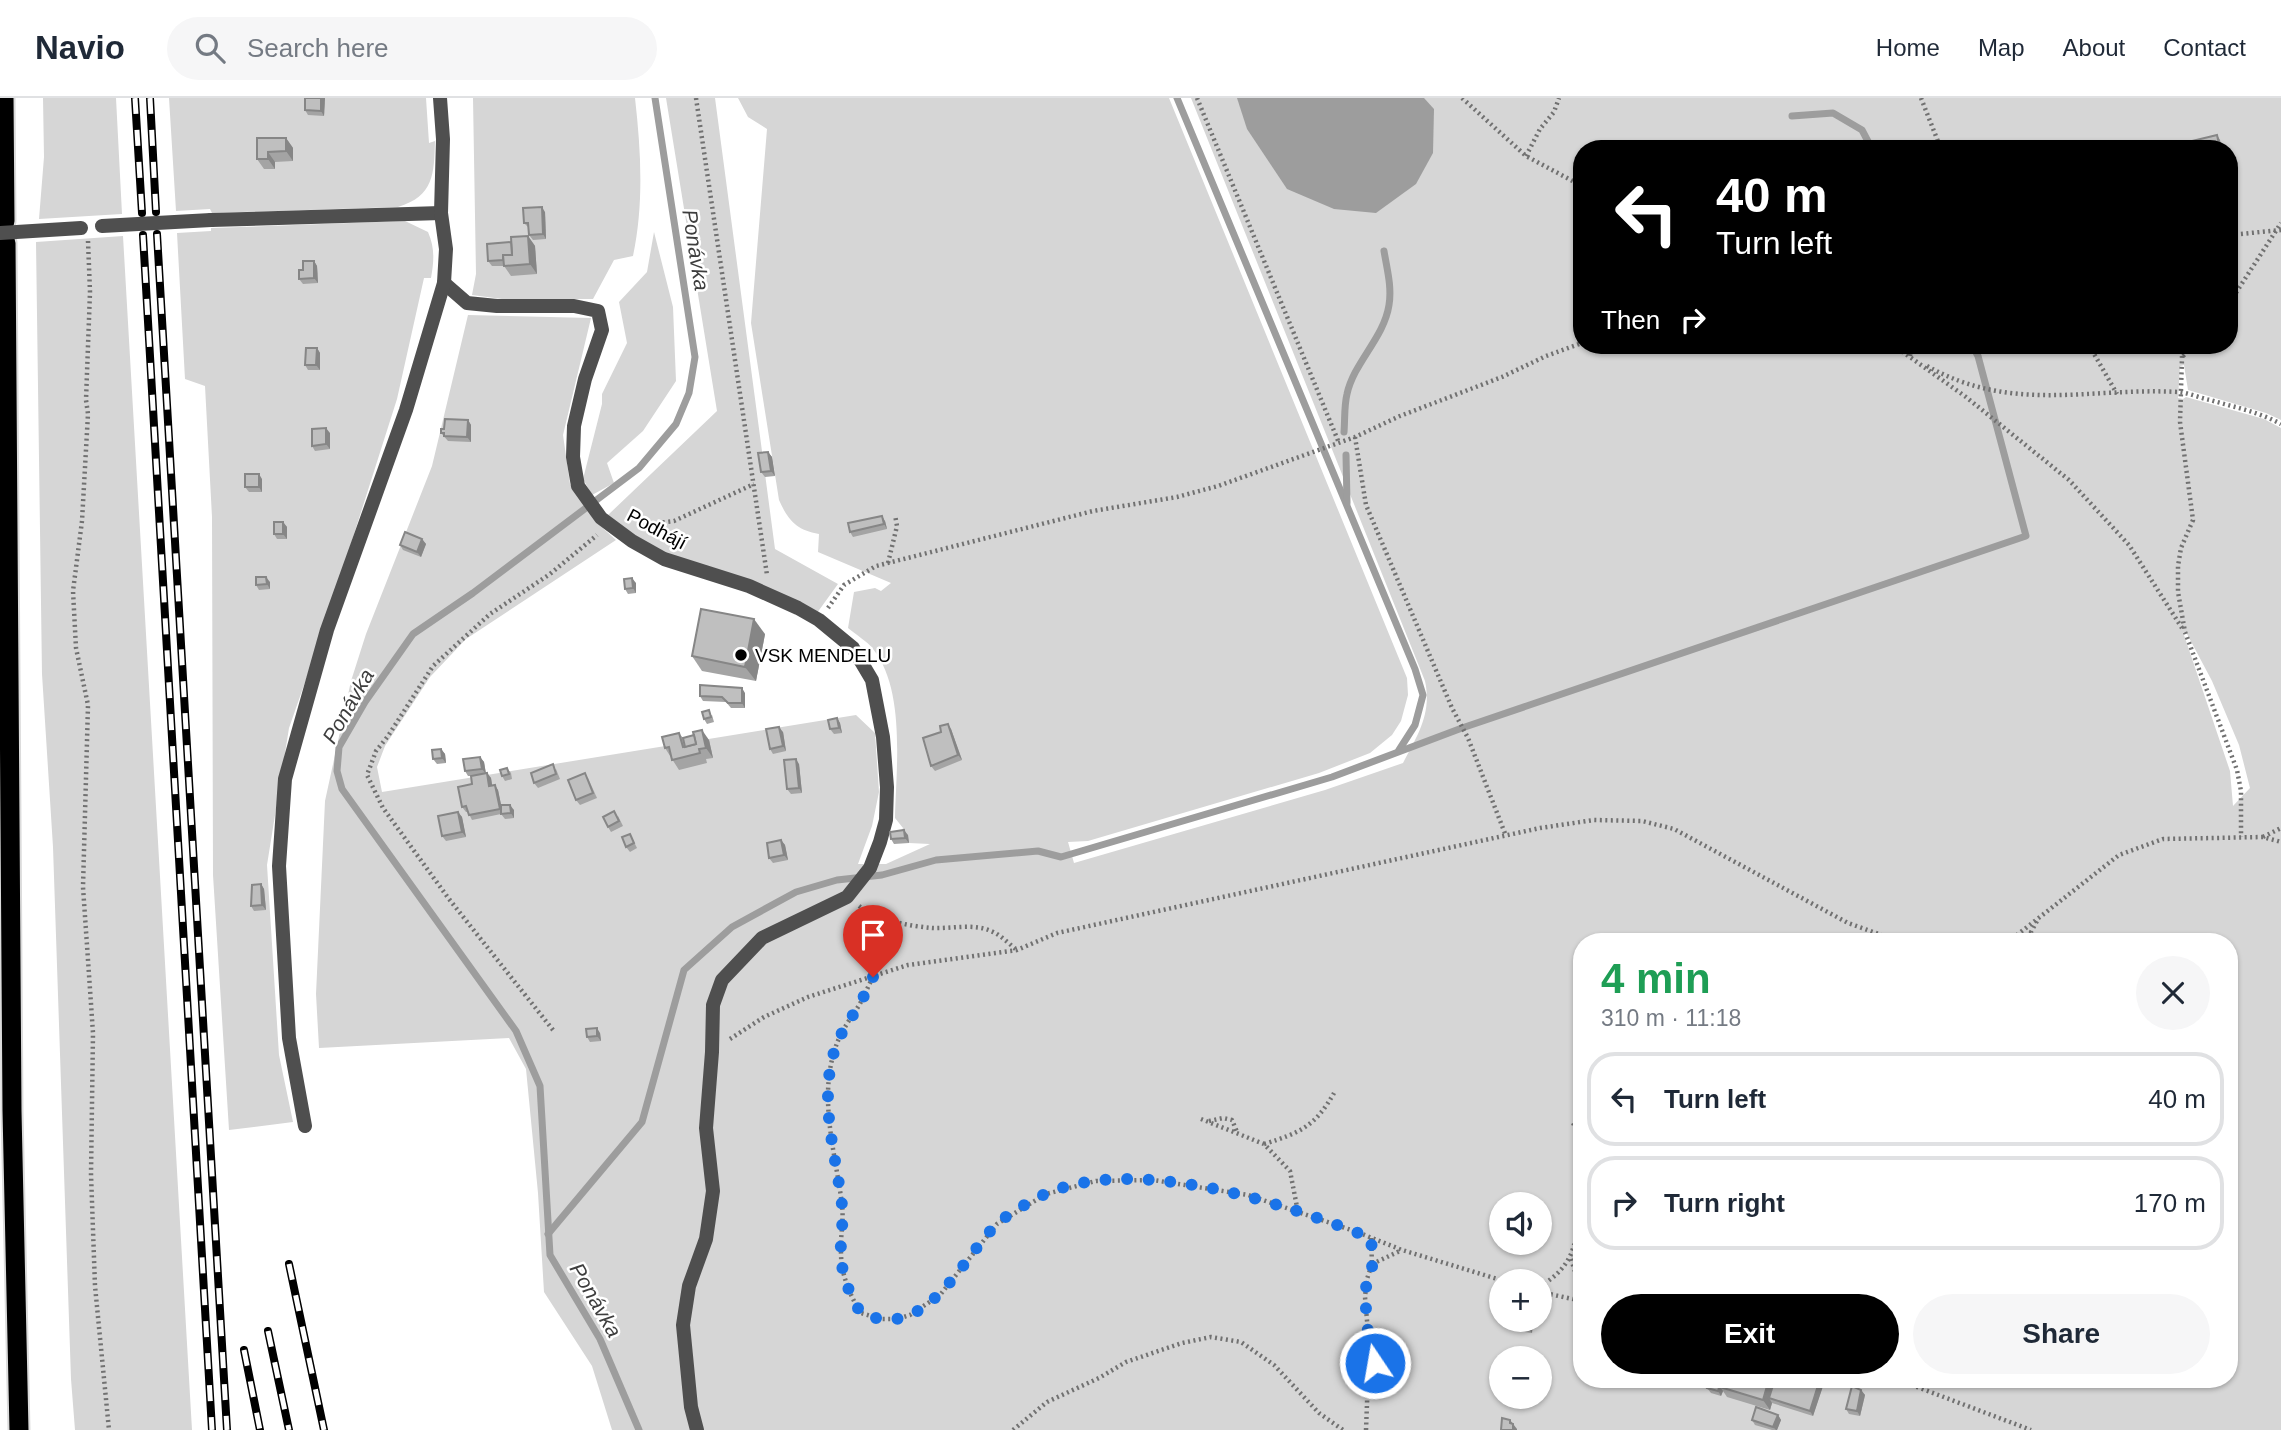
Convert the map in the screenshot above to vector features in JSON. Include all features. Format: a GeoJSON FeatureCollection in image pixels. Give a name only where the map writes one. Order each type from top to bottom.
{"type":"FeatureCollection","features":[{"type":"Feature","properties":{"kind":"highway"},"geometry":{"type":"LineString","coordinates":[[4,98],[12,1111],[19,1430]]}},
{"type":"Feature","properties":{"kind":"highway"},"geometry":{"type":"LineString","coordinates":[[16,1333],[30,1430]]}},
{"type":"Feature","properties":{"kind":"lane"},"geometry":{"type":"LineString","coordinates":[[305,1126],[289,1038],[279,866],[285,779],[327,630],[406,410],[443,283],[446,249],[441,213],[443,139],[440,98]]}},
{"type":"Feature","properties":{"kind":"lane"},"geometry":{"type":"LineString","coordinates":[[4,233],[211,220],[441,213]]}},
{"type":"Feature","properties":{"kind":"lane","name":"Podhájí"},"geometry":{"type":"LineString","coordinates":[[443,283],[467,303],[497,306],[574,306],[598,311],[602,330],[585,379],[574,426],[573,457],[578,485],[608,524],[664,559],[749,586],[819,620],[853,648],[872,680],[883,737],[887,787],[884,831],[870,868],[850,894]]}},
{"type":"Feature","properties":{"kind":"lane"},"geometry":{"type":"LineString","coordinates":[[697,1430],[691,1407],[683,1325],[690,1286],[706,1239],[713,1191],[706,1128],[713,1005],[722,980],[762,938],[850,894]]}},
{"type":"Feature","properties":{"kind":"path"},"geometry":{"type":"LineString","coordinates":[[696,98],[765,549]]}},
{"type":"Feature","properties":{"kind":"path"},"geometry":{"type":"LineString","coordinates":[[1197,98],[1339,443]]}},
{"type":"Feature","properties":{"kind":"path"},"geometry":{"type":"LineString","coordinates":[[1462,98],[1526,156],[1573,181]]}},
{"type":"Feature","properties":{"kind":"path"},"geometry":{"type":"LineString","coordinates":[[1526,156],[1540,129],[1554,112],[1559,98]]}},
{"type":"Feature","properties":{"kind":"path"},"geometry":{"type":"LineString","coordinates":[[1921,98],[1937,140]]}},
{"type":"Feature","properties":{"kind":"path"},"geometry":{"type":"LineString","coordinates":[[2238,290],[2281,223]]}},
{"type":"Feature","properties":{"kind":"path"},"geometry":{"type":"LineString","coordinates":[[84,228],[90,292],[86,400],[88,414],[82,521],[73,591],[76,648],[88,705],[83,887],[93,1033],[91,1174],[95,1286],[109,1430]]}},
{"type":"Feature","properties":{"kind":"path"},"geometry":{"type":"LineString","coordinates":[[2238,235],[2279,230]]}},
{"type":"Feature","properties":{"kind":"path"},"geometry":{"type":"LineString","coordinates":[[819,620],[844,585],[876,566],[1093,511],[1177,497],[1275,467],[1356,437],[1400,416],[1573,346]]}},
{"type":"Feature","properties":{"kind":"path"},"geometry":{"type":"LineString","coordinates":[[1906,354],[1966,397],[2068,480],[2129,545],[2185,632]]}},
{"type":"Feature","properties":{"kind":"path"},"geometry":{"type":"LineString","coordinates":[[2094,354],[2117,394]]}},
{"type":"Feature","properties":{"kind":"path"},"geometry":{"type":"LineString","coordinates":[[2182,354],[2180,422],[2193,520],[2181,548],[2178,592],[2185,632],[2238,770],[2241,837]]}},
{"type":"Feature","properties":{"kind":"path"},"geometry":{"type":"LineString","coordinates":[[2182,357],[2185,354]]}},
{"type":"Feature","properties":{"kind":"path"},"geometry":{"type":"LineString","coordinates":[[1909,356],[1944,376],[1995,392],[2031,395],[2181,392],[2263,415],[2281,424]]}},
{"type":"Feature","properties":{"kind":"path"},"geometry":{"type":"LineString","coordinates":[[1356,437],[1366,505],[1452,708],[1468,738],[1506,835]]}},
{"type":"Feature","properties":{"kind":"path"},"geometry":{"type":"LineString","coordinates":[[553,1030],[449,899],[383,808],[367,775],[376,751],[433,666],[490,614],[551,574],[608,524],[674,521],[754,484]]}},
{"type":"Feature","properties":{"kind":"path"},"geometry":{"type":"LineString","coordinates":[[888,563],[897,526],[895,514]]}},
{"type":"Feature","properties":{"kind":"path"},"geometry":{"type":"LineString","coordinates":[[712,1052],[764,1017],[808,997],[908,965],[1017,950],[1057,933],[1506,835],[1594,820],[1642,821],[1674,829],[1848,923],[1876,933]]}},
{"type":"Feature","properties":{"kind":"path"},"geometry":{"type":"LineString","coordinates":[[2263,837],[2281,828]]}},
{"type":"Feature","properties":{"kind":"path"},"geometry":{"type":"LineString","coordinates":[[2019,933],[2119,855],[2164,839],[2263,837],[2281,842]]}},
{"type":"Feature","properties":{"kind":"path"},"geometry":{"type":"LineString","coordinates":[[850,894],[869,913],[906,924],[932,928],[977,928],[991,931],[1017,950]]}},
{"type":"Feature","properties":{"kind":"path"},"geometry":{"type":"LineString","coordinates":[[2032,933],[2039,917]]}},
{"type":"Feature","properties":{"kind":"path"},"geometry":{"type":"LineString","coordinates":[[873,977],[858,1009],[841,1030],[833,1055],[828,1104],[828,1123],[844,1224],[840,1255],[850,1296],[861,1313],[881,1319],[897,1319],[910,1315],[940,1295],[997,1224],[1046,1194],[1096,1181],[1153,1180],[1248,1195],[1402,1250],[1489,1276]]}},
{"type":"Feature","properties":{"kind":"path"},"geometry":{"type":"LineString","coordinates":[[1264,1144],[1296,1134],[1323,1113],[1334,1093]]}},
{"type":"Feature","properties":{"kind":"path"},"geometry":{"type":"LineString","coordinates":[[1209,1121],[1223,1118],[1232,1120],[1238,1133]]}},
{"type":"Feature","properties":{"kind":"path"},"geometry":{"type":"LineString","coordinates":[[1200,1119],[1264,1144],[1290,1171],[1297,1212]]}},
{"type":"Feature","properties":{"kind":"path"},"geometry":{"type":"LineString","coordinates":[[1366,1430],[1369,1344],[1365,1297],[1367,1279],[1373,1264],[1371,1238]]}},
{"type":"Feature","properties":{"kind":"path"},"geometry":{"type":"LineString","coordinates":[[1552,1279],[1571,1258],[1573,1249]]}},
{"type":"Feature","properties":{"kind":"path"},"geometry":{"type":"LineString","coordinates":[[1373,1264],[1402,1250]]}},
{"type":"Feature","properties":{"kind":"path"},"geometry":{"type":"LineString","coordinates":[[1571,1258],[1573,1264]]}},
{"type":"Feature","properties":{"kind":"path"},"geometry":{"type":"LineString","coordinates":[[1552,1293],[1573,1299]]}},
{"type":"Feature","properties":{"kind":"path"},"geometry":{"type":"LineString","coordinates":[[1013,1430],[1047,1402],[1126,1362],[1182,1343],[1211,1337],[1241,1342],[1274,1365],[1318,1413],[1343,1430]]}},
{"type":"Feature","properties":{"kind":"path"},"geometry":{"type":"LineString","coordinates":[[1369,1344],[1378,1379]]}},
{"type":"Feature","properties":{"kind":"path"},"geometry":{"type":"LineString","coordinates":[[1920,1388],[2031,1430]]}},
{"type":"Feature","properties":{"kind":"shaded area"},"geometry":{"type":"Polygon","coordinates":[[[43,98],[116,98],[122,214],[39,219],[44,157],[43,98]]]}},
{"type":"Feature","properties":{"kind":"shaded area"},"geometry":{"type":"Polygon","coordinates":[[[169,98],[426,98],[429,143],[435,141],[430,182],[419,197],[398,207],[212,213],[210,209],[176,211],[169,98]]]}},
{"type":"Feature","properties":{"kind":"shaded area"},"geometry":{"type":"Polygon","coordinates":[[[473,98],[635,98],[640,177],[639,217],[633,256],[614,260],[593,299],[502,299],[472,295],[476,274],[473,98]]]}},
{"type":"Feature","properties":{"kind":"shaded area"},"geometry":{"type":"Polygon","coordinates":[[[666,98],[715,98],[775,549],[838,584],[817,613],[666,554],[608,515],[717,411],[666,98]]]}},
{"type":"Feature","properties":{"kind":"shaded area"},"geometry":{"type":"Polygon","coordinates":[[[738,98],[1169,98],[1407,678],[1408,695],[1401,721],[1392,735],[1370,753],[1319,773],[1088,841],[1068,842],[1074,863],[1325,790],[1403,763],[1418,733],[1427,703],[1425,681],[1191,98],[2281,98],[2281,420],[2188,390],[2184,365],[2180,366],[2178,398],[2186,397],[2264,419],[2281,428],[2281,1430],[612,1430],[592,1366],[544,1292],[526,1069],[509,1038],[319,1048],[316,994],[325,801],[351,681],[366,634],[432,466],[468,315],[591,318],[563,435],[570,484],[596,522],[616,540],[466,639],[430,677],[385,746],[377,767],[382,792],[856,715],[875,733],[879,792],[872,826],[858,864],[886,864],[930,844],[909,843],[908,835],[899,836],[903,828],[895,818],[897,730],[890,686],[873,649],[848,628],[854,592],[875,588],[881,591],[891,583],[818,552],[819,534],[804,530],[794,523],[779,500],[751,323],[767,129],[748,117],[738,98]],[[2183,632],[2230,771],[2233,806],[2250,788],[2239,745],[2212,681],[2186,632],[2183,632]]]}},
{"type":"Feature","properties":{"kind":"shaded area"},"geometry":{"type":"Polygon","coordinates":[[[1237,98],[1424,98],[1434,109],[1433,153],[1416,184],[1376,213],[1334,209],[1287,189],[1247,129],[1237,98]]]}},
{"type":"Feature","properties":{"kind":"shaded area"},"geometry":{"type":"Polygon","coordinates":[[[405,221],[428,232],[433,255],[431,278],[424,278],[397,399],[289,728],[267,865],[279,1055],[293,1122],[229,1130],[213,875],[212,517],[205,386],[185,379],[177,233],[211,231],[211,228],[405,221]]]}},
{"type":"Feature","properties":{"kind":"shaded area"},"geometry":{"type":"Polygon","coordinates":[[[654,232],[673,307],[676,381],[643,431],[607,463],[614,483],[592,495],[583,479],[602,404],[602,394],[627,343],[619,302],[647,272],[654,232]]]}},
{"type":"Feature","properties":{"kind":"shaded area"},"geometry":{"type":"Polygon","coordinates":[[[123,236],[192,1430],[75,1430],[71,1379],[53,847],[42,674],[36,242],[123,236]]]}},
{"type":"Feature","properties":{"kind":"building"},"geometry":{"type":"Polygon","coordinates":[[[305,98],[321,98],[321,111],[305,110],[305,98]]]}},
{"type":"Feature","properties":{"kind":"building"},"geometry":{"type":"Polygon","coordinates":[[[2217,135],[2218,140],[2196,140],[2217,135]]]}},
{"type":"Feature","properties":{"kind":"building"},"geometry":{"type":"Polygon","coordinates":[[[257,138],[286,138],[286,151],[268,152],[268,159],[257,159],[257,138]]]}},
{"type":"Feature","properties":{"kind":"building"},"geometry":{"type":"Polygon","coordinates":[[[542,207],[543,234],[529,235],[528,223],[524,223],[523,208],[542,207]]]}},
{"type":"Feature","properties":{"kind":"building"},"geometry":{"type":"Polygon","coordinates":[[[528,236],[530,264],[504,266],[503,255],[512,255],[511,237],[528,236]]]}},
{"type":"Feature","properties":{"kind":"building"},"geometry":{"type":"Polygon","coordinates":[[[511,242],[512,255],[503,255],[503,260],[488,261],[487,244],[511,242]]]}},
{"type":"Feature","properties":{"kind":"building"},"geometry":{"type":"Polygon","coordinates":[[[303,261],[314,261],[314,278],[299,279],[303,261]]]}},
{"type":"Feature","properties":{"kind":"building"},"geometry":{"type":"Polygon","coordinates":[[[306,348],[317,348],[316,365],[305,365],[306,348]]]}},
{"type":"Feature","properties":{"kind":"building"},"geometry":{"type":"Polygon","coordinates":[[[445,419],[468,420],[467,437],[444,436],[441,429],[444,429],[445,419]]]}},
{"type":"Feature","properties":{"kind":"building"},"geometry":{"type":"Polygon","coordinates":[[[326,428],[326,444],[312,446],[312,429],[326,428]]]}},
{"type":"Feature","properties":{"kind":"building"},"geometry":{"type":"Polygon","coordinates":[[[768,452],[771,471],[761,472],[758,453],[768,452]]]}},
{"type":"Feature","properties":{"kind":"building"},"geometry":{"type":"Polygon","coordinates":[[[245,474],[259,474],[259,487],[245,487],[245,474]]]}},
{"type":"Feature","properties":{"kind":"building"},"geometry":{"type":"Polygon","coordinates":[[[882,516],[884,524],[850,532],[848,523],[882,516]]]}},
{"type":"Feature","properties":{"kind":"building"},"geometry":{"type":"Polygon","coordinates":[[[274,522],[283,522],[283,534],[274,534],[274,522]]]}},
{"type":"Feature","properties":{"kind":"building"},"geometry":{"type":"Polygon","coordinates":[[[405,532],[422,539],[417,552],[400,545],[405,532]]]}},
{"type":"Feature","properties":{"kind":"building"},"geometry":{"type":"Polygon","coordinates":[[[256,577],[266,577],[267,584],[256,585],[256,577]]]}},
{"type":"Feature","properties":{"kind":"building"},"geometry":{"type":"Polygon","coordinates":[[[632,578],[633,588],[625,589],[624,579],[632,578]]]}},
{"type":"Feature","properties":{"kind":"building"},"geometry":{"type":"Polygon","coordinates":[[[701,609],[754,619],[745,667],[692,656],[701,609]]]}},
{"type":"Feature","properties":{"kind":"building"},"geometry":{"type":"Polygon","coordinates":[[[700,685],[742,688],[742,703],[728,703],[722,697],[700,696],[700,685]]]}},
{"type":"Feature","properties":{"kind":"building"},"geometry":{"type":"Polygon","coordinates":[[[709,710],[711,717],[704,719],[702,712],[709,710]]]}},
{"type":"Feature","properties":{"kind":"building"},"geometry":{"type":"Polygon","coordinates":[[[837,718],[839,728],[830,729],[828,720],[837,718]]]}},
{"type":"Feature","properties":{"kind":"building"},"geometry":{"type":"Polygon","coordinates":[[[948,724],[958,755],[931,766],[923,738],[941,732],[940,726],[948,724]]]}},
{"type":"Feature","properties":{"kind":"building"},"geometry":{"type":"Polygon","coordinates":[[[779,727],[783,746],[770,749],[766,729],[779,727]]]}},
{"type":"Feature","properties":{"kind":"building"},"geometry":{"type":"Polygon","coordinates":[[[702,730],[706,748],[699,749],[700,753],[672,760],[669,747],[665,748],[662,737],[679,733],[683,747],[696,744],[693,732],[702,730]]]}},
{"type":"Feature","properties":{"kind":"building"},"geometry":{"type":"Polygon","coordinates":[[[694,735],[696,744],[685,747],[683,738],[694,735]]]}},
{"type":"Feature","properties":{"kind":"building"},"geometry":{"type":"Polygon","coordinates":[[[441,749],[442,758],[433,759],[432,750],[441,749]]]}},
{"type":"Feature","properties":{"kind":"building"},"geometry":{"type":"Polygon","coordinates":[[[480,757],[482,769],[465,771],[463,759],[480,757]]]}},
{"type":"Feature","properties":{"kind":"building"},"geometry":{"type":"Polygon","coordinates":[[[796,759],[799,788],[787,789],[784,760],[796,759]]]}},
{"type":"Feature","properties":{"kind":"building"},"geometry":{"type":"Polygon","coordinates":[[[553,764],[556,774],[534,783],[531,773],[553,764]]]}},
{"type":"Feature","properties":{"kind":"building"},"geometry":{"type":"Polygon","coordinates":[[[507,768],[509,774],[502,776],[500,770],[507,768]]]}},
{"type":"Feature","properties":{"kind":"building"},"geometry":{"type":"Polygon","coordinates":[[[487,773],[489,786],[495,785],[500,809],[469,815],[466,806],[462,807],[458,787],[472,784],[471,776],[487,773]]]}},
{"type":"Feature","properties":{"kind":"building"},"geometry":{"type":"Polygon","coordinates":[[[585,773],[593,793],[576,800],[568,780],[585,773]]]}},
{"type":"Feature","properties":{"kind":"building"},"geometry":{"type":"Polygon","coordinates":[[[501,805],[510,805],[511,813],[501,814],[501,805]]]}},
{"type":"Feature","properties":{"kind":"building"},"geometry":{"type":"Polygon","coordinates":[[[614,811],[619,821],[608,827],[603,817],[614,811]]]}},
{"type":"Feature","properties":{"kind":"building"},"geometry":{"type":"Polygon","coordinates":[[[458,812],[462,832],[442,836],[438,816],[458,812]]]}},
{"type":"Feature","properties":{"kind":"building"},"geometry":{"type":"Polygon","coordinates":[[[904,830],[905,838],[891,839],[890,832],[904,830]]]}},
{"type":"Feature","properties":{"kind":"building"},"geometry":{"type":"Polygon","coordinates":[[[630,834],[634,843],[626,847],[622,837],[630,834]]]}},
{"type":"Feature","properties":{"kind":"building"},"geometry":{"type":"Polygon","coordinates":[[[781,840],[784,855],[769,858],[767,843],[781,840]]]}},
{"type":"Feature","properties":{"kind":"building"},"geometry":{"type":"Polygon","coordinates":[[[261,884],[262,905],[251,906],[252,885],[261,884]]]}},
{"type":"Feature","properties":{"kind":"building"},"geometry":{"type":"Polygon","coordinates":[[[597,1028],[597,1036],[587,1037],[586,1029],[597,1028]]]}},
{"type":"Feature","properties":{"kind":"building"},"geometry":{"type":"Polygon","coordinates":[[[1723,1388],[1766,1388],[1763,1400],[1723,1388]]]}},
{"type":"Feature","properties":{"kind":"building"},"geometry":{"type":"Polygon","coordinates":[[[1772,1388],[1817,1388],[1810,1411],[1769,1398],[1772,1388]]]}},
{"type":"Feature","properties":{"kind":"building"},"geometry":{"type":"Polygon","coordinates":[[[1851,1388],[1861,1390],[1857,1411],[1846,1409],[1851,1388]]]}},
{"type":"Feature","properties":{"kind":"building"},"geometry":{"type":"Polygon","coordinates":[[[1756,1407],[1778,1415],[1773,1427],[1752,1420],[1756,1407]]]}},
{"type":"Feature","properties":{"kind":"building"},"geometry":{"type":"Polygon","coordinates":[[[1502,1418],[1510,1420],[1513,1430],[1501,1430],[1502,1418]]]}},
{"type":"Feature","properties":{"kind":"waterway","name":"Ponávka"},"geometry":{"type":"LineString","coordinates":[[639,1430],[600,1339],[550,1255],[540,1086],[516,1031],[342,789],[337,771],[339,747],[365,702],[413,634],[473,593],[639,468],[676,424],[689,393],[695,357],[655,98]]}},
{"type":"Feature","properties":{"kind":"waterway"},"geometry":{"type":"LineString","coordinates":[[1177,98],[1415,669],[1423,695],[1415,725],[1399,750]]}},
{"type":"Feature","properties":{"kind":"waterway"},"geometry":{"type":"LineString","coordinates":[[1792,116],[1833,113],[1862,130],[1867,140]]}},
{"type":"Feature","properties":{"kind":"waterway"},"geometry":{"type":"LineString","coordinates":[[1344,432],[1345,403],[1351,382],[1381,328],[1389,305],[1390,285],[1384,251]]}},
{"type":"Feature","properties":{"kind":"waterway"},"geometry":{"type":"LineString","coordinates":[[548,1234],[642,1122],[684,970],[732,927],[796,892],[837,880],[882,875],[936,860],[1038,851],[1061,857],[1332,777],[1462,728],[2026,536],[1977,354]]}},
{"type":"Feature","properties":{"kind":"waterway"},"geometry":{"type":"LineString","coordinates":[[1346,455],[1347,503]]}},
{"type":"Feature","properties":{"kind":"railway"},"geometry":{"type":"LineString","coordinates":[[135,98],[142,213]]}},
{"type":"Feature","properties":{"kind":"railway"},"geometry":{"type":"LineString","coordinates":[[150,98],[156,212]]}},
{"type":"Feature","properties":{"kind":"railway"},"geometry":{"type":"LineString","coordinates":[[157,234],[227,1430]]}},
{"type":"Feature","properties":{"kind":"railway"},"geometry":{"type":"LineString","coordinates":[[143,235],[212,1430]]}},
{"type":"Feature","properties":{"kind":"railway"},"geometry":{"type":"LineString","coordinates":[[289,1264],[324,1430]]}},
{"type":"Feature","properties":{"kind":"railway"},"geometry":{"type":"LineString","coordinates":[[268,1331],[289,1430]]}},
{"type":"Feature","properties":{"kind":"railway"},"geometry":{"type":"LineString","coordinates":[[244,1350],[260,1430]]}},
{"type":"Feature","properties":{"kind":"place","name":"VSK MENDELU"},"geometry":{"type":"Point","coordinates":[741,655]}},
{"type":"Feature","properties":{"kind":"route"},"geometry":{"type":"LineString","coordinates":[[873,977],[858,1009],[841,1030],[833,1055],[828,1104],[828,1123],[844,1224],[840,1255],[850,1296],[861,1313],[881,1319],[897,1319],[910,1315],[940,1295],[997,1224],[1046,1194],[1096,1181],[1153,1180],[1248,1195],[1371,1238],[1373,1264],[1367,1279],[1365,1297],[1369,1344],[1375,1363]]}}]}
